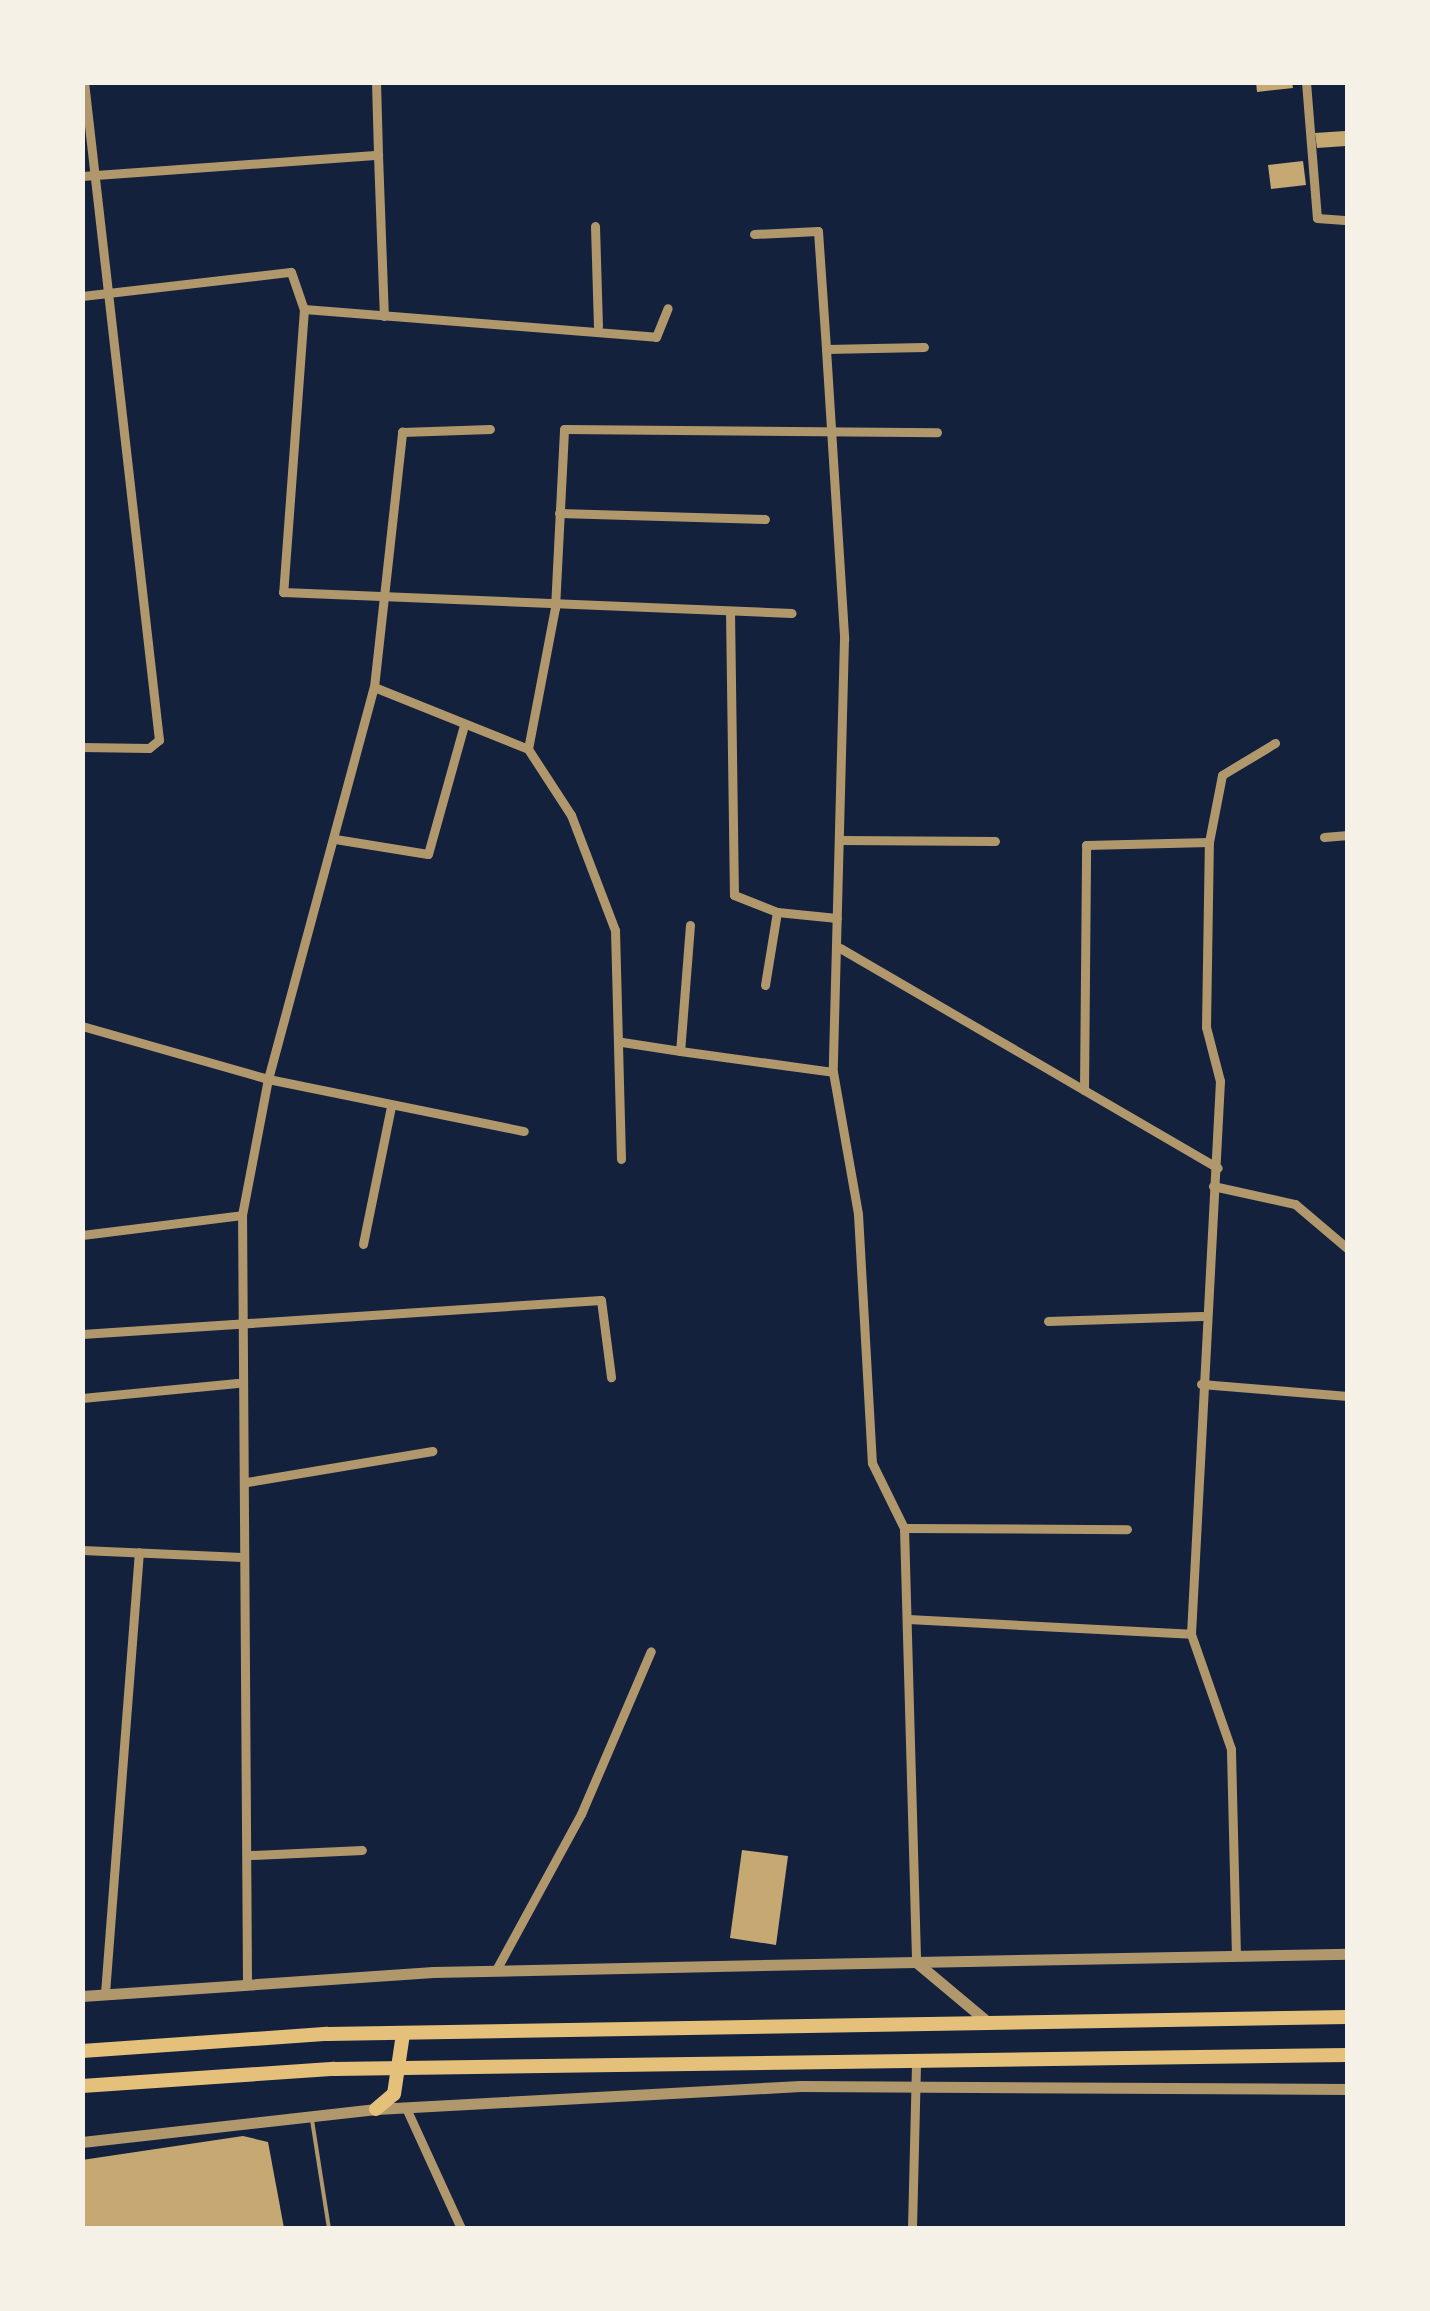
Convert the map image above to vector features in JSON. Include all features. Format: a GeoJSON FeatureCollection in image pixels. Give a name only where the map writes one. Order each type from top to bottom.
{"type":"FeatureCollection","features":[{"type":"Feature","properties":{"kind":"highway"},"geometry":{"type":"LineString","coordinates":[[82,2051],[142,2044],[403,2034],[995,2028],[1348,2017]]}},
{"type":"Feature","properties":{"kind":"highway"},"geometry":{"type":"LineString","coordinates":[[376,2109],[394,2094],[402,2068],[403,2034]]}},
{"type":"Feature","properties":{"kind":"highway"},"geometry":{"type":"LineString","coordinates":[[82,2086],[402,2068],[1348,2056]]}},
{"type":"Feature","properties":{"kind":"street"},"geometry":{"type":"LineString","coordinates":[[82,747],[149,748],[159,740],[84,82]]}},
{"type":"Feature","properties":{"kind":"street"},"geometry":{"type":"LineString","coordinates":[[376,82],[384,316]]}},
{"type":"Feature","properties":{"kind":"street"},"geometry":{"type":"LineString","coordinates":[[1306,82],[1317,218],[1348,220]]}},
{"type":"Feature","properties":{"kind":"street"},"geometry":{"type":"LineString","coordinates":[[82,176],[378,155]]}},
{"type":"Feature","properties":{"kind":"street"},"geometry":{"type":"LineString","coordinates":[[595,226],[598,326]]}},
{"type":"Feature","properties":{"kind":"street"},"geometry":{"type":"LineString","coordinates":[[754,234],[818,231],[844,639],[836,918],[840,948],[833,1072],[858,1214],[872,1463],[904,1528],[916,1962],[995,2028]]}},
{"type":"Feature","properties":{"kind":"street"},"geometry":{"type":"LineString","coordinates":[[82,296],[291,272],[304,309],[283,592],[555,608],[792,613]]}},
{"type":"Feature","properties":{"kind":"street"},"geometry":{"type":"LineString","coordinates":[[304,309],[598,326],[656,337],[668,308]]}},
{"type":"Feature","properties":{"kind":"street"},"geometry":{"type":"LineString","coordinates":[[826,348],[924,347]]}},
{"type":"Feature","properties":{"kind":"street"},"geometry":{"type":"LineString","coordinates":[[247,1981],[251,1855],[242,1557],[247,1482],[237,1383],[242,1216],[268,1079],[374,687],[389,596],[402,432],[490,429]]}},
{"type":"Feature","properties":{"kind":"street"},"geometry":{"type":"LineString","coordinates":[[528,750],[555,608],[564,430],[938,432]]}},
{"type":"Feature","properties":{"kind":"street"},"geometry":{"type":"LineString","coordinates":[[559,513],[765,519]]}},
{"type":"Feature","properties":{"kind":"street"},"geometry":{"type":"LineString","coordinates":[[730,611],[734,895],[778,912],[836,918]]}},
{"type":"Feature","properties":{"kind":"street"},"geometry":{"type":"LineString","coordinates":[[374,687],[528,750],[571,815],[616,930],[622,1042],[621,1160]]}},
{"type":"Feature","properties":{"kind":"street"},"geometry":{"type":"LineString","coordinates":[[335,838],[428,854],[464,726]]}},
{"type":"Feature","properties":{"kind":"street"},"geometry":{"type":"LineString","coordinates":[[1236,1956],[1231,1749],[1191,1634],[1202,1316],[1217,1168],[1220,1081],[1206,1027],[1209,842],[1222,775],[1276,744]]}},
{"type":"Feature","properties":{"kind":"street"},"geometry":{"type":"LineString","coordinates":[[1324,837],[1348,836]]}},
{"type":"Feature","properties":{"kind":"street"},"geometry":{"type":"LineString","coordinates":[[840,840],[995,841]]}},
{"type":"Feature","properties":{"kind":"street"},"geometry":{"type":"LineString","coordinates":[[1084,1090],[1086,844],[1209,842]]}},
{"type":"Feature","properties":{"kind":"street"},"geometry":{"type":"LineString","coordinates":[[765,985],[778,912]]}},
{"type":"Feature","properties":{"kind":"street"},"geometry":{"type":"LineString","coordinates":[[680,1050],[690,925]]}},
{"type":"Feature","properties":{"kind":"street"},"geometry":{"type":"LineString","coordinates":[[840,948],[1217,1168]]}},
{"type":"Feature","properties":{"kind":"street"},"geometry":{"type":"LineString","coordinates":[[82,1026],[268,1079],[524,1131]]}},
{"type":"Feature","properties":{"kind":"street"},"geometry":{"type":"LineString","coordinates":[[622,1042],[833,1072]]}},
{"type":"Feature","properties":{"kind":"street"},"geometry":{"type":"LineString","coordinates":[[363,1244],[391,1106]]}},
{"type":"Feature","properties":{"kind":"street"},"geometry":{"type":"LineString","coordinates":[[1214,1186],[1295,1204],[1348,1249]]}},
{"type":"Feature","properties":{"kind":"street"},"geometry":{"type":"LineString","coordinates":[[82,1235],[242,1216]]}},
{"type":"Feature","properties":{"kind":"street"},"geometry":{"type":"LineString","coordinates":[[82,1334],[239,1319],[601,1300],[611,1377]]}},
{"type":"Feature","properties":{"kind":"street"},"geometry":{"type":"LineString","coordinates":[[1048,1320],[1202,1316]]}},
{"type":"Feature","properties":{"kind":"street"},"geometry":{"type":"LineString","coordinates":[[82,1398],[237,1383]]}},
{"type":"Feature","properties":{"kind":"street"},"geometry":{"type":"LineString","coordinates":[[1201,1384],[1348,1396]]}},
{"type":"Feature","properties":{"kind":"street"},"geometry":{"type":"LineString","coordinates":[[247,1482],[432,1451]]}},
{"type":"Feature","properties":{"kind":"street"},"geometry":{"type":"LineString","coordinates":[[904,1528],[1127,1530]]}},
{"type":"Feature","properties":{"kind":"street"},"geometry":{"type":"LineString","coordinates":[[82,1550],[242,1557]]}},
{"type":"Feature","properties":{"kind":"street"},"geometry":{"type":"LineString","coordinates":[[105,1993],[139,1552]]}},
{"type":"Feature","properties":{"kind":"street"},"geometry":{"type":"LineString","coordinates":[[908,1619],[1191,1634]]}},
{"type":"Feature","properties":{"kind":"street"},"geometry":{"type":"LineString","coordinates":[[496,1970],[581,1814],[651,1651]]}},
{"type":"Feature","properties":{"kind":"street"},"geometry":{"type":"LineString","coordinates":[[251,1855],[362,1850]]}},
{"type":"Feature","properties":{"kind":"street"},"geometry":{"type":"LineString","coordinates":[[82,1996],[247,1981],[496,1970],[1348,1954]]}},
{"type":"Feature","properties":{"kind":"street"},"geometry":{"type":"LineString","coordinates":[[912,2228],[916,2061]]}},
{"type":"Feature","properties":{"kind":"street"},"geometry":{"type":"LineString","coordinates":[[82,2142],[376,2109],[917,2088],[1348,2089]]}},
{"type":"Feature","properties":{"kind":"street"},"geometry":{"type":"LineString","coordinates":[[406,2108],[461,2228]]}},
{"type":"Feature","properties":{"kind":"lane"},"geometry":{"type":"LineString","coordinates":[[311,2117],[329,2228]]}},
{"type":"Feature","properties":{"kind":"building"},"geometry":{"type":"Polygon","coordinates":[[[1256,82],[1292,82],[1293,88],[1257,92],[1256,82]]]}},
{"type":"Feature","properties":{"kind":"building"},"geometry":{"type":"Polygon","coordinates":[[[1345,131],[1346,146],[1317,148],[1315,133],[1345,131]]]}},
{"type":"Feature","properties":{"kind":"building"},"geometry":{"type":"Polygon","coordinates":[[[1303,161],[1306,185],[1271,189],[1268,165],[1303,161]]]}},
{"type":"Feature","properties":{"kind":"building"},"geometry":{"type":"Polygon","coordinates":[[[742,1850],[788,1856],[776,1945],[730,1938],[742,1850]]]}},
{"type":"Feature","properties":{"kind":"building"},"geometry":{"type":"Polygon","coordinates":[[[243,2136],[268,2142],[284,2228],[82,2228],[82,2160],[243,2136]]]}}]}
